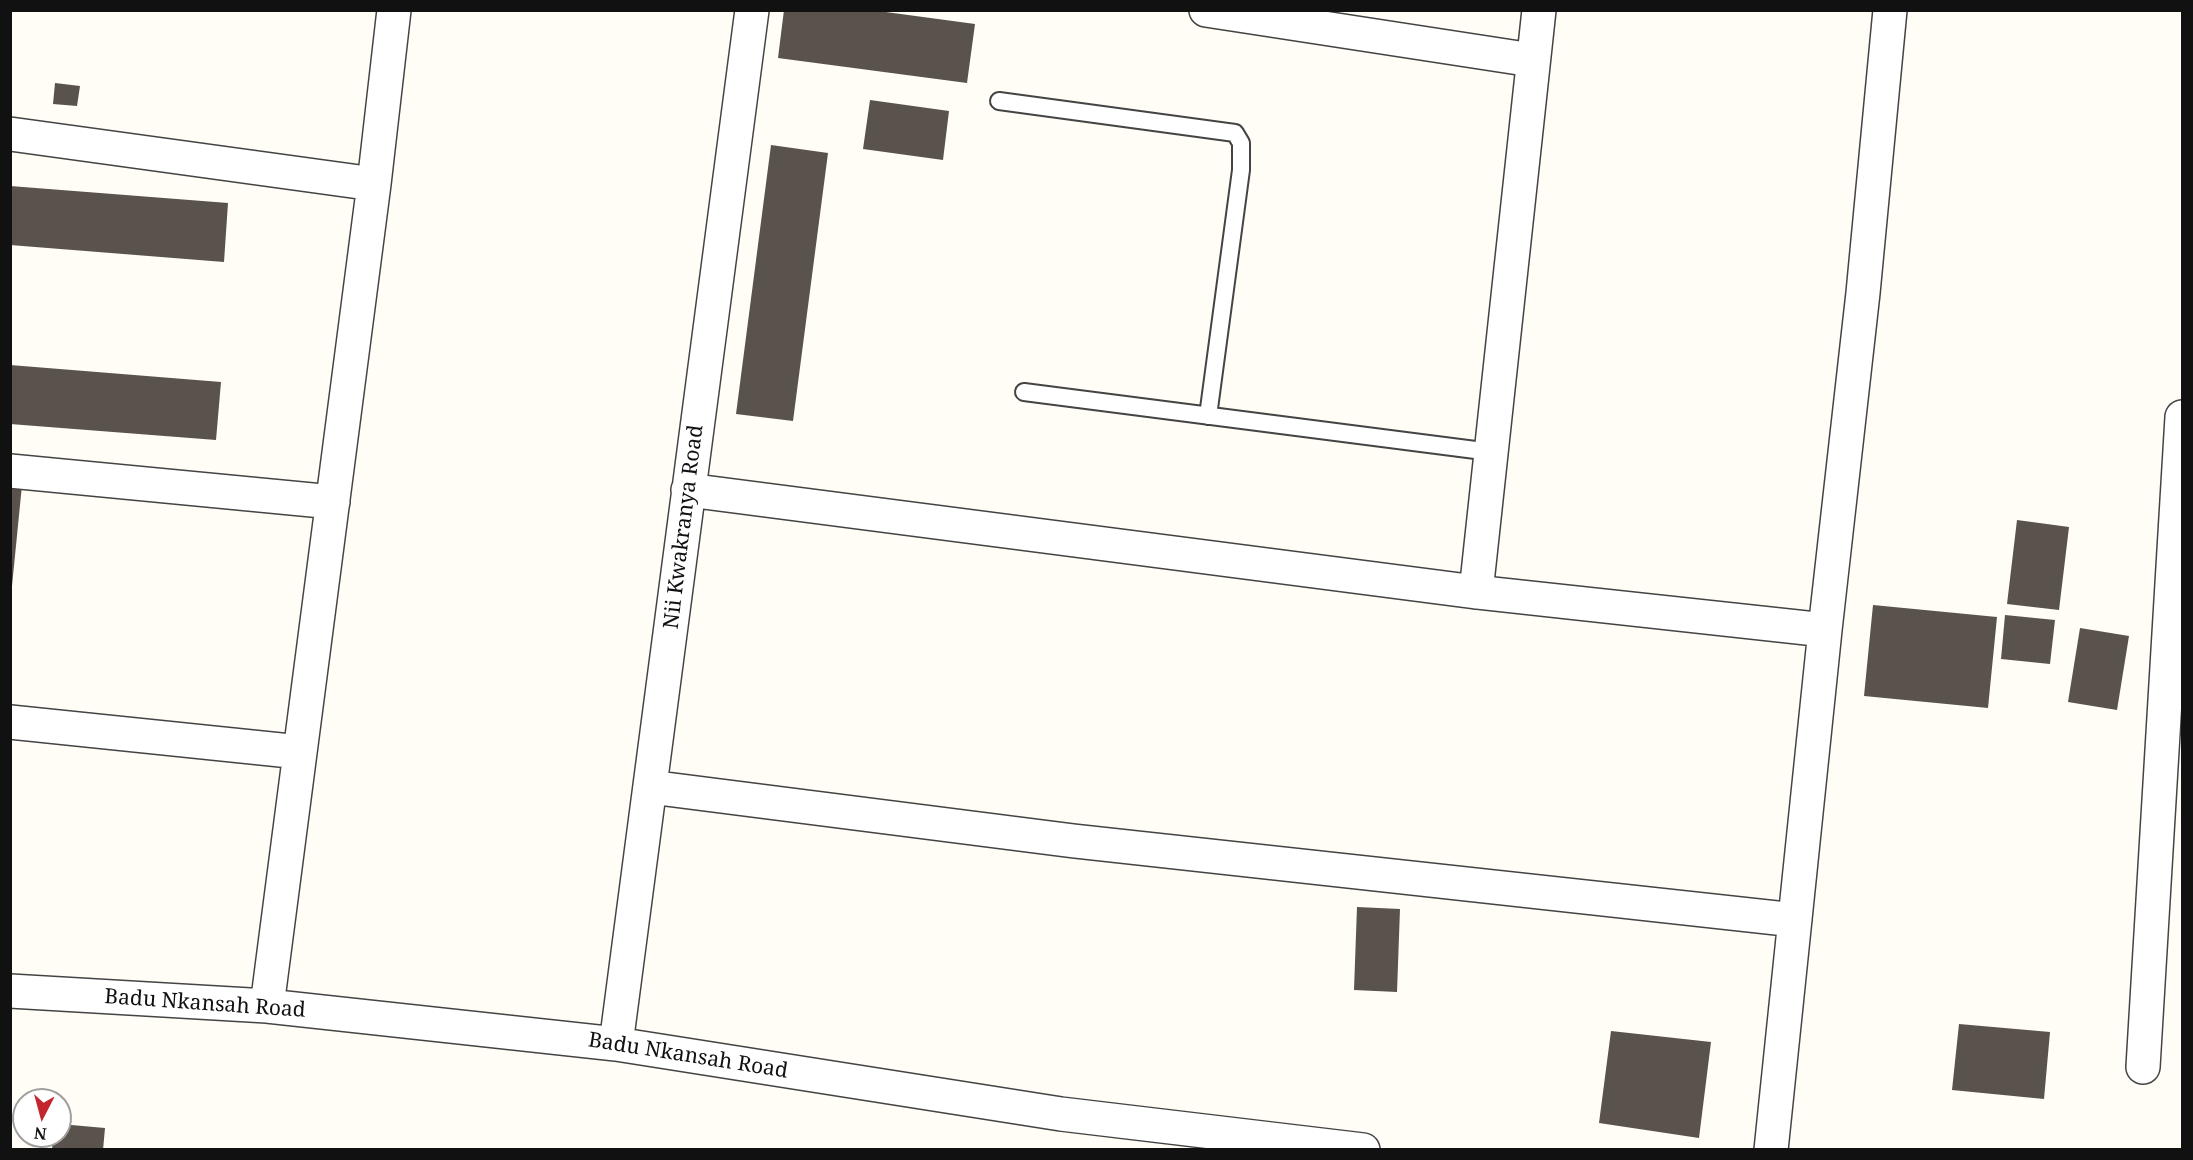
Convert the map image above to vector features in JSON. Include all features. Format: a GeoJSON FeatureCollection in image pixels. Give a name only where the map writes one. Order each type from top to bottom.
{"type":"FeatureCollection","features":[{"type":"Feature","properties":{"kind":"street"},"geometry":{"type":"LineString","coordinates":[[267,1006],[374,184],[394,10]]}},
{"type":"Feature","properties":{"kind":"street","name":"Nii Kwakranya Road"},"geometry":{"type":"LineString","coordinates":[[616,1044],[752,10]]}},
{"type":"Feature","properties":{"kind":"street"},"geometry":{"type":"LineString","coordinates":[[1206,10],[1532,60]]}},
{"type":"Feature","properties":{"kind":"street"},"geometry":{"type":"LineString","coordinates":[[1476,592],[1539,10]]}},
{"type":"Feature","properties":{"kind":"street"},"geometry":{"type":"LineString","coordinates":[[1771,1149],[1863,293],[1890,10]]}},
{"type":"Feature","properties":{"kind":"street"},"geometry":{"type":"LineString","coordinates":[[10,134],[374,184]]}},
{"type":"Feature","properties":{"kind":"street"},"geometry":{"type":"LineString","coordinates":[[2143,1067],[2182,417]]}},
{"type":"Feature","properties":{"kind":"street"},"geometry":{"type":"LineString","coordinates":[[10,471],[333,502]]}},
{"type":"Feature","properties":{"kind":"street"},"geometry":{"type":"LineString","coordinates":[[688,490],[1476,592],[1825,630]]}},
{"type":"Feature","properties":{"kind":"street"},"geometry":{"type":"LineString","coordinates":[[10,722],[300,752]]}},
{"type":"Feature","properties":{"kind":"street"},"geometry":{"type":"LineString","coordinates":[[650,787],[1074,841],[1795,920]]}},
{"type":"Feature","properties":{"kind":"street","name":"Badu Nkansah Road"},"geometry":{"type":"LineString","coordinates":[[10,991],[267,1006],[616,1044],[1061,1114],[1363,1149]]}},
{"type":"Feature","properties":{"kind":"lane"},"geometry":{"type":"LineString","coordinates":[[999,102],[1235,133],[1241,143],[1241,170],[1208,416]]}},
{"type":"Feature","properties":{"kind":"lane"},"geometry":{"type":"LineString","coordinates":[[1024,392],[1491,452]]}},
{"type":"Feature","properties":{"kind":"building"},"geometry":{"type":"Polygon","coordinates":[[[784,10],[871,10],[975,24],[967,83],[778,58],[784,10]]]}},
{"type":"Feature","properties":{"kind":"building"},"geometry":{"type":"Polygon","coordinates":[[[55,83],[80,86],[77,106],[53,104],[55,83]]]}},
{"type":"Feature","properties":{"kind":"building"},"geometry":{"type":"Polygon","coordinates":[[[870,100],[949,111],[943,160],[863,149],[870,100]]]}},
{"type":"Feature","properties":{"kind":"building"},"geometry":{"type":"Polygon","coordinates":[[[771,145],[828,153],[793,421],[736,414],[771,145]]]}},
{"type":"Feature","properties":{"kind":"building"},"geometry":{"type":"Polygon","coordinates":[[[10,186],[228,203],[224,262],[10,245],[10,186]]]}},
{"type":"Feature","properties":{"kind":"building"},"geometry":{"type":"Polygon","coordinates":[[[10,365],[221,382],[216,440],[10,424],[10,365]]]}},
{"type":"Feature","properties":{"kind":"building"},"geometry":{"type":"Polygon","coordinates":[[[10,484],[22,485],[12,586],[10,586],[10,484]]]}},
{"type":"Feature","properties":{"kind":"building"},"geometry":{"type":"Polygon","coordinates":[[[2017,520],[2069,527],[2059,610],[2007,604],[2017,520]]]}},
{"type":"Feature","properties":{"kind":"building"},"geometry":{"type":"Polygon","coordinates":[[[1873,605],[1997,617],[1988,708],[1864,696],[1873,605]]]}},
{"type":"Feature","properties":{"kind":"building"},"geometry":{"type":"Polygon","coordinates":[[[2005,615],[2055,620],[2050,664],[2001,659],[2005,615]]]}},
{"type":"Feature","properties":{"kind":"building"},"geometry":{"type":"Polygon","coordinates":[[[2080,628],[2129,636],[2117,710],[2068,702],[2080,628]]]}},
{"type":"Feature","properties":{"kind":"building"},"geometry":{"type":"Polygon","coordinates":[[[1357,907],[1400,909],[1397,992],[1354,990],[1357,907]]]}},
{"type":"Feature","properties":{"kind":"building"},"geometry":{"type":"Polygon","coordinates":[[[1959,1024],[2050,1032],[2044,1099],[1952,1090],[1959,1024]]]}},
{"type":"Feature","properties":{"kind":"building"},"geometry":{"type":"Polygon","coordinates":[[[1611,1031],[1711,1042],[1699,1138],[1599,1123],[1611,1031]]]}},
{"type":"Feature","properties":{"kind":"building"},"geometry":{"type":"Polygon","coordinates":[[[72,1125],[105,1128],[103,1150],[52,1150],[52,1148],[72,1148],[72,1125]]]}}]}
